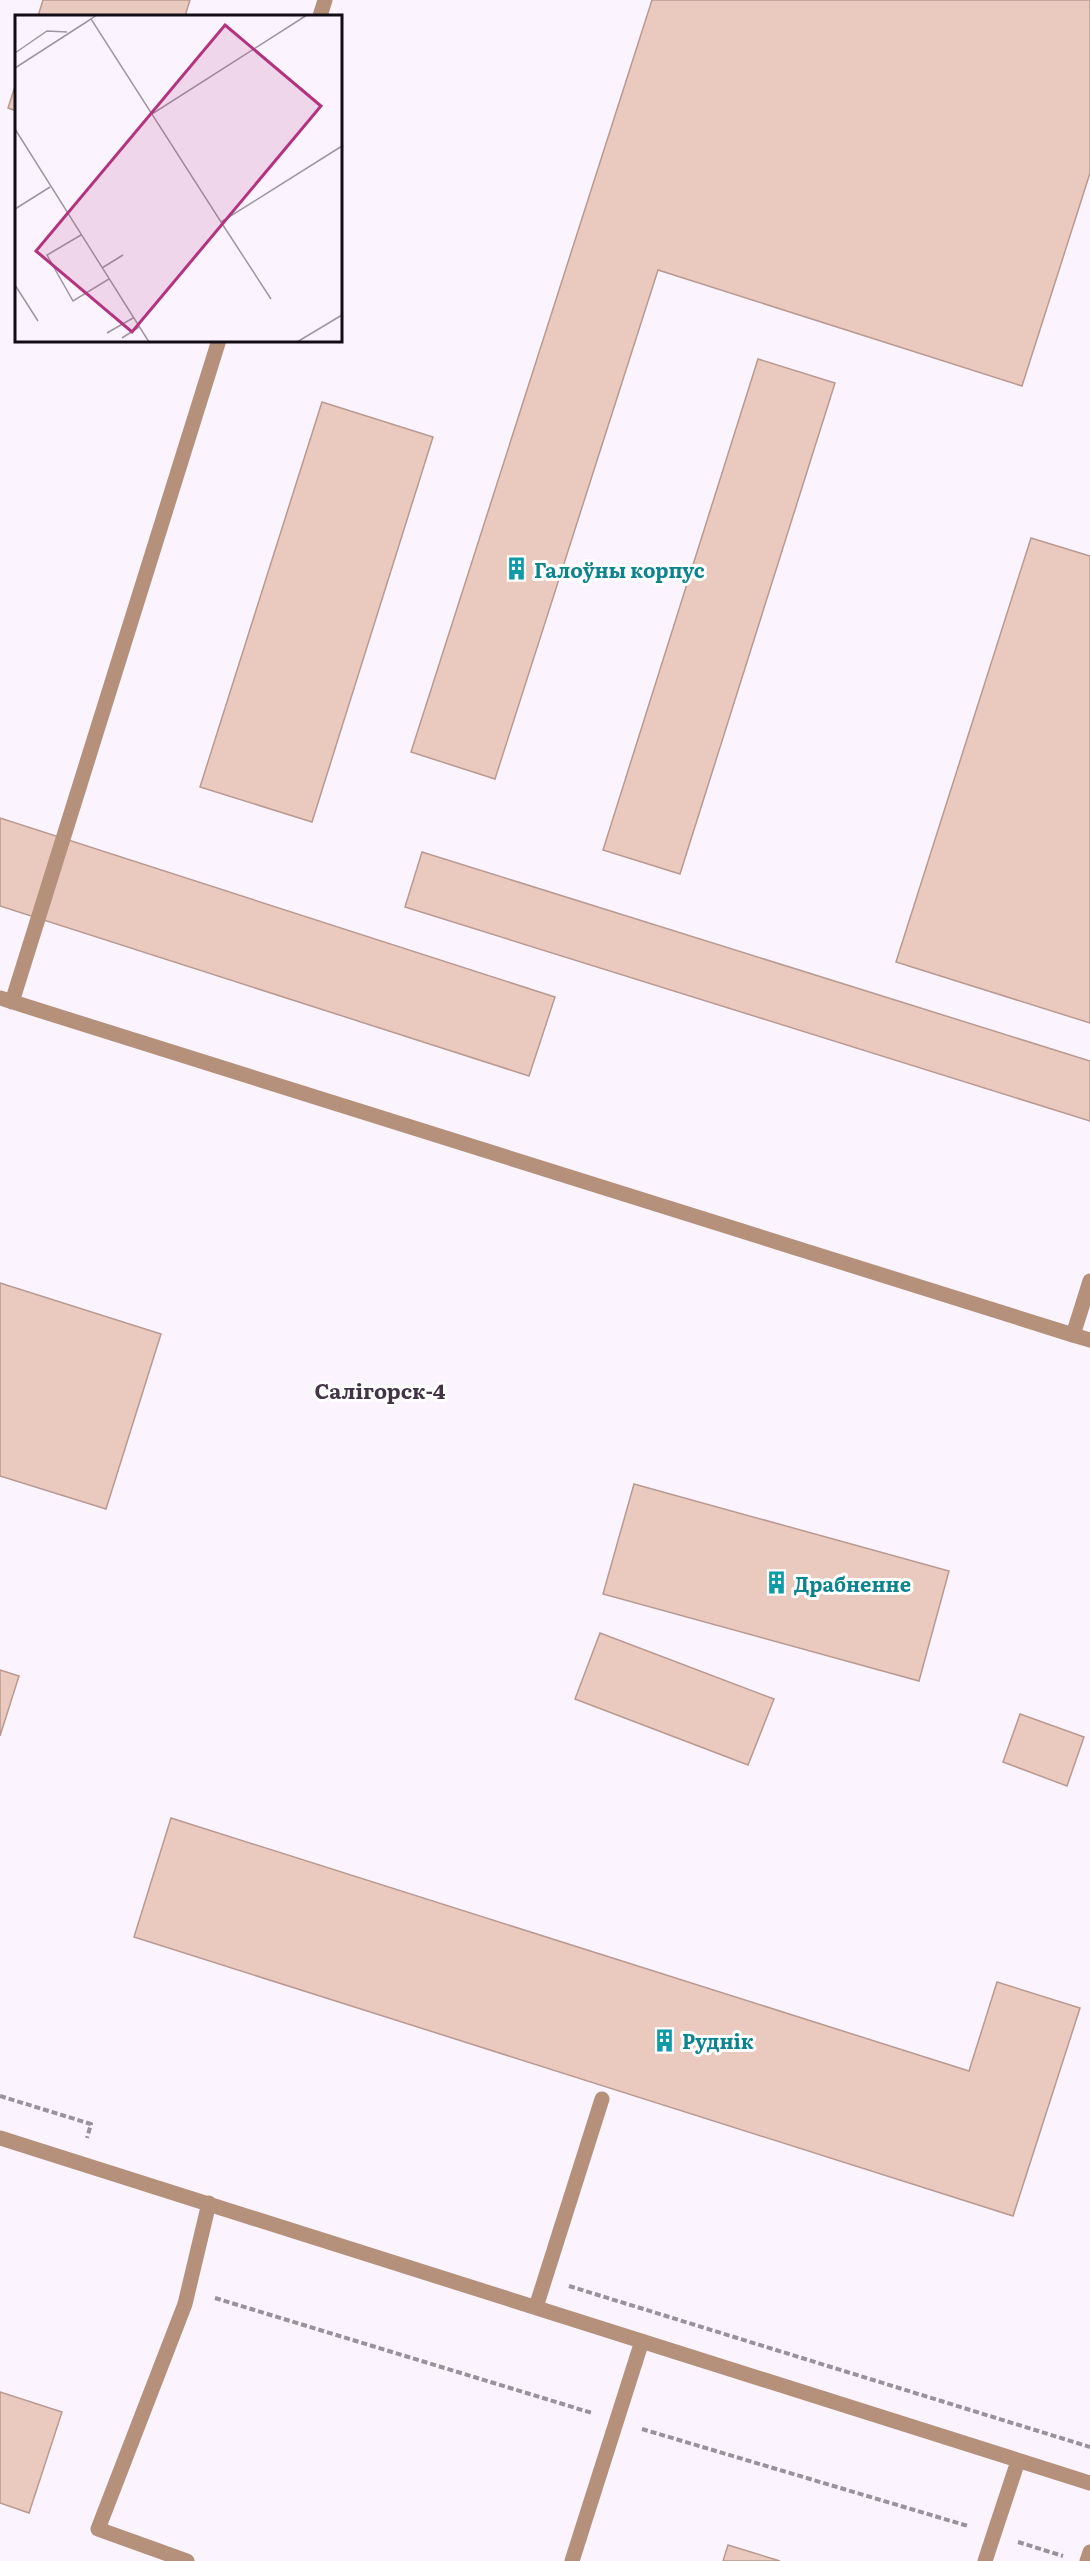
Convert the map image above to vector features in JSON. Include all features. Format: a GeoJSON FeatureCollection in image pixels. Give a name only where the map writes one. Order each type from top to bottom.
{"type":"FeatureCollection","features":[{"type":"Feature","properties":{"kind":"street"},"geometry":{"type":"LineString","coordinates":[[320,15],[326,0]]}},
{"type":"Feature","properties":{"kind":"street"},"geometry":{"type":"LineString","coordinates":[[218,342],[6,1000],[1090,1340]]}},
{"type":"Feature","properties":{"kind":"street"},"geometry":{"type":"LineString","coordinates":[[1073,1335],[1090,1281]]}},
{"type":"Feature","properties":{"kind":"street"},"geometry":{"type":"LineString","coordinates":[[536,2307],[602,2099]]}},
{"type":"Feature","properties":{"kind":"street"},"geometry":{"type":"LineString","coordinates":[[0,2138],[1090,2484]]}},
{"type":"Feature","properties":{"kind":"street"},"geometry":{"type":"LineString","coordinates":[[187,2561],[98,2529],[185,2304],[209,2203]]}},
{"type":"Feature","properties":{"kind":"street"},"geometry":{"type":"LineString","coordinates":[[572,2561],[642,2341]]}},
{"type":"Feature","properties":{"kind":"street"},"geometry":{"type":"LineString","coordinates":[[985,2561],[1018,2461]]}},
{"type":"Feature","properties":{"kind":"street"},"geometry":{"type":"LineString","coordinates":[[1087,2561],[1090,2552]]}},
{"type":"Feature","properties":{"kind":"building"},"geometry":{"type":"Polygon","coordinates":[[[43,0],[190,0],[185,15],[38,15],[43,0]]]}},
{"type":"Feature","properties":{"kind":"building","name":"Галоўны корпус"},"geometry":{"type":"Polygon","coordinates":[[[652,0],[1090,0],[1090,173],[1022,386],[658,270],[495,779],[411,752],[652,0]]]}},
{"type":"Feature","properties":{"kind":"building"},"geometry":{"type":"Polygon","coordinates":[[[15,86],[15,111],[8,108],[15,86]]]}},
{"type":"Feature","properties":{"kind":"building"},"geometry":{"type":"Polygon","coordinates":[[[758,359],[835,383],[680,874],[603,850],[758,359]]]}},
{"type":"Feature","properties":{"kind":"building"},"geometry":{"type":"Polygon","coordinates":[[[322,402],[433,437],[312,822],[200,787],[322,402]]]}},
{"type":"Feature","properties":{"kind":"building"},"geometry":{"type":"Polygon","coordinates":[[[1031,538],[1090,556],[1090,1023],[896,962],[1031,538]]]}},
{"type":"Feature","properties":{"kind":"building"},"geometry":{"type":"Polygon","coordinates":[[[0,818],[555,997],[529,1076],[0,906],[0,818]]]}},
{"type":"Feature","properties":{"kind":"building"},"geometry":{"type":"Polygon","coordinates":[[[422,852],[1090,1061],[1090,1121],[405,907],[422,852]]]}},
{"type":"Feature","properties":{"kind":"building"},"geometry":{"type":"Polygon","coordinates":[[[0,1283],[161,1334],[106,1509],[0,1476],[0,1283]]]}},
{"type":"Feature","properties":{"kind":"building","name":"Драбненне"},"geometry":{"type":"Polygon","coordinates":[[[634,1484],[949,1571],[919,1681],[603,1594],[634,1484]]]}},
{"type":"Feature","properties":{"kind":"building"},"geometry":{"type":"Polygon","coordinates":[[[600,1633],[774,1699],[748,1765],[575,1699],[600,1633]]]}},
{"type":"Feature","properties":{"kind":"building"},"geometry":{"type":"Polygon","coordinates":[[[0,1670],[19,1676],[0,1736],[0,1670]]]}},
{"type":"Feature","properties":{"kind":"building"},"geometry":{"type":"Polygon","coordinates":[[[1020,1714],[1084,1737],[1067,1786],[1003,1762],[1020,1714]]]}},
{"type":"Feature","properties":{"kind":"building","name":"Руднік"},"geometry":{"type":"Polygon","coordinates":[[[171,1818],[969,2071],[997,1982],[1080,2008],[1013,2216],[134,1937],[171,1818]]]}},
{"type":"Feature","properties":{"kind":"building"},"geometry":{"type":"Polygon","coordinates":[[[0,2392],[62,2412],[29,2513],[0,2503],[0,2392]]]}},
{"type":"Feature","properties":{"kind":"building"},"geometry":{"type":"Polygon","coordinates":[[[728,2545],[780,2561],[723,2561],[728,2545]]]}},
{"type":"Feature","properties":{"kind":"place","name":"Галоўны корпус"},"geometry":{"type":"Point","coordinates":[516,569]}},
{"type":"Feature","properties":{"kind":"place","name":"Драбненне"},"geometry":{"type":"Point","coordinates":[776,1583]}},
{"type":"Feature","properties":{"kind":"place","name":"Руднік"},"geometry":{"type":"Point","coordinates":[664,2040]}},
{"type":"Feature","properties":{"kind":"district","name":"Салігорск-4"},"geometry":{"type":"Point","coordinates":[380,1389]}}]}
